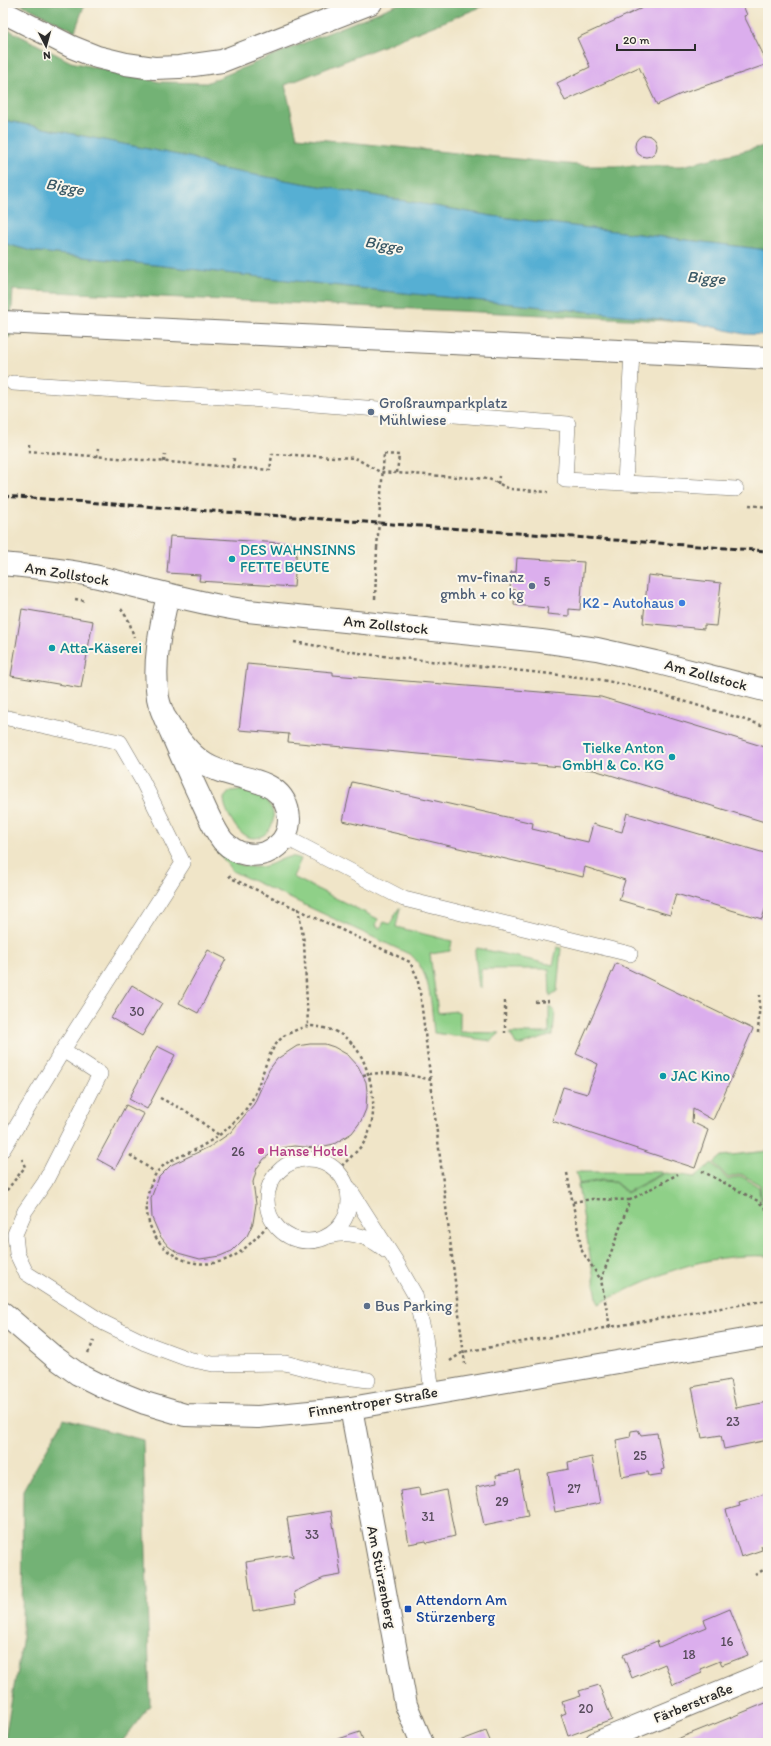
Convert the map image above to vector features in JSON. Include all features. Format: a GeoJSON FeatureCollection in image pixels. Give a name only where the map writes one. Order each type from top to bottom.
{"type":"FeatureCollection","features":[{"type":"Feature","properties":{"kind":"street"},"geometry":{"type":"LineString","coordinates":[[3,12],[72,48],[97,57],[126,64],[154,68],[180,67],[222,61],[371,3]]}},
{"type":"Feature","properties":{"kind":"street"},"geometry":{"type":"LineString","coordinates":[[3,322],[768,358]]}},
{"type":"Feature","properties":{"kind":"street","name":"Am Zollstock"},"geometry":{"type":"LineString","coordinates":[[3,564],[49,568],[84,574],[168,596],[248,611],[541,641],[597,649],[655,662],[768,691]]}},
{"type":"Feature","properties":{"kind":"street"},"geometry":{"type":"LineString","coordinates":[[166,719],[189,751],[205,764],[222,772],[259,782],[274,789],[284,800],[287,806],[289,822],[285,837],[279,845],[266,854],[246,854],[234,849],[223,840],[210,817],[166,719],[158,697],[157,672],[162,620],[168,596]]}},
{"type":"Feature","properties":{"kind":"street"},"geometry":{"type":"LineString","coordinates":[[210,817],[207,799],[211,781],[233,779],[259,782]]}},
{"type":"Feature","properties":{"kind":"street","name":"Finnentroper Straße"},"geometry":{"type":"LineString","coordinates":[[3,1313],[53,1356],[78,1374],[145,1404],[185,1415],[258,1417],[351,1408],[431,1384],[467,1387],[768,1336]]}},
{"type":"Feature","properties":{"kind":"street","name":"Am Stürzenberg"},"geometry":{"type":"LineString","coordinates":[[351,1408],[406,1705],[422,1743]]}},
{"type":"Feature","properties":{"kind":"street","name":"Färberstraße"},"geometry":{"type":"LineString","coordinates":[[596,1743],[768,1672]]}},
{"type":"Feature","properties":{"kind":"lane"},"geometry":{"type":"LineString","coordinates":[[625,483],[632,352]]}},
{"type":"Feature","properties":{"kind":"lane"},"geometry":{"type":"LineString","coordinates":[[13,383],[238,398],[568,424],[565,480],[736,489]]}},
{"type":"Feature","properties":{"kind":"lane"},"geometry":{"type":"LineString","coordinates":[[3,717],[98,736],[120,742],[142,780],[182,863],[63,1050],[3,1149]]}},
{"type":"Feature","properties":{"kind":"lane"},"geometry":{"type":"LineString","coordinates":[[285,837],[404,899],[630,954]]}},
{"type":"Feature","properties":{"kind":"lane"},"geometry":{"type":"LineString","coordinates":[[63,1050],[100,1074],[45,1182],[25,1211],[15,1234],[17,1254],[26,1273],[104,1323],[145,1343],[188,1359],[214,1364],[285,1363],[331,1375],[368,1380]]}},
{"type":"Feature","properties":{"kind":"lane"},"geometry":{"type":"LineString","coordinates":[[395,1260],[382,1247],[362,1236],[345,1234],[305,1242],[292,1239],[281,1232],[272,1221],[268,1208],[267,1195],[271,1182],[278,1172],[289,1163],[302,1159],[315,1159],[328,1164],[337,1171],[395,1260],[412,1289],[420,1310],[431,1384]]}},
{"type":"Feature","properties":{"kind":"lane"},"geometry":{"type":"LineString","coordinates":[[300,1251],[329,1236],[338,1229],[345,1220],[349,1210],[350,1196],[346,1183]]}},
{"type":"Feature","properties":{"kind":"path"},"geometry":{"type":"LineString","coordinates":[[29,444],[29,451],[270,470],[272,454],[355,458],[380,472],[434,474],[489,479],[510,489],[549,492]]}},
{"type":"Feature","properties":{"kind":"path"},"geometry":{"type":"LineString","coordinates":[[97,457],[98,449]]}},
{"type":"Feature","properties":{"kind":"path"},"geometry":{"type":"LineString","coordinates":[[164,454],[164,462]]}},
{"type":"Feature","properties":{"kind":"path"},"geometry":{"type":"LineString","coordinates":[[373,623],[384,454],[399,455],[398,473]]}},
{"type":"Feature","properties":{"kind":"path"},"geometry":{"type":"LineString","coordinates":[[233,467],[234,458]]}},
{"type":"Feature","properties":{"kind":"path"},"geometry":{"type":"LineString","coordinates":[[498,484],[499,476]]}},
{"type":"Feature","properties":{"kind":"path"},"geometry":{"type":"LineString","coordinates":[[744,505],[768,507]]}},
{"type":"Feature","properties":{"kind":"path"},"geometry":{"type":"LineString","coordinates":[[69,598],[91,602]]}},
{"type":"Feature","properties":{"kind":"path"},"geometry":{"type":"LineString","coordinates":[[113,607],[162,620]]}},
{"type":"Feature","properties":{"kind":"path"},"geometry":{"type":"LineString","coordinates":[[290,642],[365,654],[597,679],[641,688],[768,727]]}},
{"type":"Feature","properties":{"kind":"path"},"geometry":{"type":"LineString","coordinates":[[3,694],[6,682]]}},
{"type":"Feature","properties":{"kind":"path"},"geometry":{"type":"LineString","coordinates":[[226,872],[231,878],[298,908],[410,962],[417,976],[431,1080],[467,1387]]}},
{"type":"Feature","properties":{"kind":"path"},"geometry":{"type":"LineString","coordinates":[[298,908],[304,942],[308,1025]]}},
{"type":"Feature","properties":{"kind":"path"},"geometry":{"type":"LineString","coordinates":[[758,1033],[760,995]]}},
{"type":"Feature","properties":{"kind":"path"},"geometry":{"type":"LineString","coordinates":[[505,1001],[505,1033]]}},
{"type":"Feature","properties":{"kind":"path"},"geometry":{"type":"LineString","coordinates":[[535,1002],[550,1001]]}},
{"type":"Feature","properties":{"kind":"path"},"geometry":{"type":"LineString","coordinates":[[272,1221],[239,1254],[221,1262],[196,1263],[179,1258],[159,1243],[149,1227],[146,1207],[150,1186],[155,1172],[176,1157],[193,1150],[219,1135],[246,1109],[253,1097],[268,1058],[282,1037],[308,1025],[330,1029],[347,1038],[361,1056],[369,1074],[373,1092],[371,1123],[363,1144],[337,1171]]}},
{"type":"Feature","properties":{"kind":"path"},"geometry":{"type":"LineString","coordinates":[[363,1075],[396,1073],[431,1080]]}},
{"type":"Feature","properties":{"kind":"path"},"geometry":{"type":"LineString","coordinates":[[160,1098],[186,1111],[219,1135]]}},
{"type":"Feature","properties":{"kind":"path"},"geometry":{"type":"LineString","coordinates":[[3,1195],[25,1167],[20,1152]]}},
{"type":"Feature","properties":{"kind":"path"},"geometry":{"type":"LineString","coordinates":[[130,1155],[155,1172]]}},
{"type":"Feature","properties":{"kind":"path"},"geometry":{"type":"LineString","coordinates":[[702,1171],[758,1201],[768,1211]]}},
{"type":"Feature","properties":{"kind":"path"},"geometry":{"type":"LineString","coordinates":[[567,1173],[582,1251],[601,1280],[610,1327]]}},
{"type":"Feature","properties":{"kind":"path"},"geometry":{"type":"LineString","coordinates":[[572,1202],[592,1199],[630,1200],[678,1174]]}},
{"type":"Feature","properties":{"kind":"path"},"geometry":{"type":"LineString","coordinates":[[601,1280],[630,1200]]}},
{"type":"Feature","properties":{"kind":"path"},"geometry":{"type":"LineString","coordinates":[[431,1384],[463,1352],[768,1300]]}},
{"type":"Feature","properties":{"kind":"path"},"geometry":{"type":"LineString","coordinates":[[78,1374],[104,1323]]}},
{"type":"Feature","properties":{"kind":"path"},"geometry":{"type":"LineString","coordinates":[[755,1575],[768,1567]]}},
{"type":"Feature","properties":{"kind":"green space"},"geometry":{"type":"Polygon","coordinates":[[[19,3],[85,3],[75,31],[19,3]]]}},
{"type":"Feature","properties":{"kind":"green space"},"geometry":{"type":"Polygon","coordinates":[[[401,3],[491,3],[285,85],[297,137],[587,166],[682,166],[768,145],[768,250],[492,216],[215,168],[193,158],[3,120],[3,27],[71,62],[160,82],[206,83],[401,3]]]}},
{"type":"Feature","properties":{"kind":"green space"},"geometry":{"type":"Polygon","coordinates":[[[3,243],[31,251],[385,291],[691,322],[13,290],[10,337],[3,338],[3,243]]]}},
{"type":"Feature","properties":{"kind":"green space"},"geometry":{"type":"Polygon","coordinates":[[[239,790],[259,796],[270,806],[273,817],[271,827],[264,835],[255,838],[244,835],[230,818],[224,798],[230,791],[239,790]]]}},
{"type":"Feature","properties":{"kind":"green space"},"geometry":{"type":"Polygon","coordinates":[[[214,846],[232,861],[246,866],[261,867],[289,857],[297,857],[301,859],[293,877],[378,919],[376,926],[380,928],[384,922],[390,924],[400,908],[396,927],[452,941],[450,951],[430,954],[438,1013],[457,1011],[460,1013],[460,1032],[500,1033],[491,1041],[434,1033],[427,981],[418,963],[411,955],[232,871],[214,846]]]}},
{"type":"Feature","properties":{"kind":"green space"},"geometry":{"type":"Polygon","coordinates":[[[557,947],[561,948],[557,991],[550,996],[549,969],[481,969],[481,988],[479,988],[475,953],[477,948],[553,965],[557,947]]]}},
{"type":"Feature","properties":{"kind":"green space"},"geometry":{"type":"Polygon","coordinates":[[[549,1006],[555,1012],[553,1035],[521,1045],[516,1044],[510,1033],[549,1033],[549,1006]]]}},
{"type":"Feature","properties":{"kind":"green space"},"geometry":{"type":"Polygon","coordinates":[[[768,1151],[768,1194],[761,1199],[760,1185],[741,1174],[728,1178],[714,1163],[722,1156],[768,1151]]]}},
{"type":"Feature","properties":{"kind":"green space"},"geometry":{"type":"Polygon","coordinates":[[[712,1163],[728,1180],[741,1176],[759,1187],[760,1201],[768,1195],[768,1256],[721,1258],[700,1262],[660,1275],[598,1304],[578,1185],[602,1181],[614,1182],[627,1193],[665,1173],[695,1177],[712,1163]]]}},
{"type":"Feature","properties":{"kind":"green space"},"geometry":{"type":"Polygon","coordinates":[[[576,1172],[663,1173],[627,1192],[614,1181],[602,1180],[579,1184],[576,1172]]]}},
{"type":"Feature","properties":{"kind":"green space"},"geometry":{"type":"Polygon","coordinates":[[[64,1419],[143,1440],[150,1705],[121,1743],[4,1743],[22,1642],[23,1490],[64,1419]]]}},
{"type":"Feature","properties":{"kind":"water","name":"Bigge"},"geometry":{"type":"Polygon","coordinates":[[[3,120],[193,158],[215,168],[492,216],[768,250],[768,335],[744,334],[691,322],[385,291],[31,251],[3,243],[3,120]]]}},
{"type":"Feature","properties":{"kind":"building"},"geometry":{"type":"Polygon","coordinates":[[[653,3],[742,3],[747,15],[744,16],[768,64],[681,94],[657,105],[639,67],[565,101],[557,83],[590,67],[577,38],[653,3]]]}},
{"type":"Feature","properties":{"kind":"building"},"geometry":{"type":"Polygon","coordinates":[[[646,135],[654,138],[657,146],[654,154],[646,157],[638,154],[635,146],[638,138],[646,135]]]}},
{"type":"Feature","properties":{"kind":"building","name":"DES WAHNSINNS FETTE BEUTE"},"geometry":{"type":"Polygon","coordinates":[[[170,536],[297,544],[294,587],[199,581],[200,575],[167,573],[170,536]]]}},
{"type":"Feature","properties":{"kind":"building"},"geometry":{"type":"Polygon","coordinates":[[[517,558],[584,562],[580,610],[569,609],[569,616],[547,614],[548,608],[514,605],[515,590],[510,590],[511,572],[516,572],[517,558]]]}},
{"type":"Feature","properties":{"kind":"building","name":"K2 - Autohaus"},"geometry":{"type":"Polygon","coordinates":[[[648,575],[721,583],[716,626],[704,625],[704,629],[643,623],[648,575]]]}},
{"type":"Feature","properties":{"kind":"building","name":"Atta-Käserei"},"geometry":{"type":"Polygon","coordinates":[[[22,609],[93,621],[81,688],[11,676],[22,609]]]}},
{"type":"Feature","properties":{"kind":"building"},"geometry":{"type":"Polygon","coordinates":[[[247,664],[333,672],[333,675],[601,697],[752,743],[768,748],[768,823],[594,770],[288,742],[289,734],[239,730],[247,664]]]}},
{"type":"Feature","properties":{"kind":"building"},"geometry":{"type":"Polygon","coordinates":[[[352,782],[533,823],[532,829],[588,842],[593,824],[622,832],[627,813],[768,854],[768,900],[762,919],[676,894],[670,915],[619,900],[625,880],[585,867],[583,877],[343,821],[352,782]]]}},
{"type":"Feature","properties":{"kind":"building"},"geometry":{"type":"Polygon","coordinates":[[[208,950],[226,959],[198,1013],[179,1003],[208,950]]]}},
{"type":"Feature","properties":{"kind":"building","name":"JAC Kino"},"geometry":{"type":"Polygon","coordinates":[[[616,963],[753,1029],[713,1120],[693,1109],[692,1122],[708,1130],[695,1168],[552,1121],[563,1087],[587,1094],[598,1064],[576,1054],[616,963]]]}},
{"type":"Feature","properties":{"kind":"building"},"geometry":{"type":"Polygon","coordinates":[[[132,985],[162,1003],[142,1036],[111,1018],[132,985]]]}},
{"type":"Feature","properties":{"kind":"building"},"geometry":{"type":"Polygon","coordinates":[[[325,1044],[334,1047],[348,1055],[358,1066],[366,1082],[367,1091],[366,1109],[361,1121],[352,1133],[334,1144],[315,1148],[294,1146],[282,1148],[273,1152],[264,1159],[257,1168],[253,1182],[256,1204],[253,1223],[247,1236],[232,1251],[220,1256],[200,1259],[178,1253],[168,1246],[160,1236],[152,1218],[151,1198],[159,1177],[171,1165],[211,1146],[230,1133],[254,1104],[269,1070],[277,1059],[297,1046],[325,1044]]]}},
{"type":"Feature","properties":{"kind":"building"},"geometry":{"type":"Polygon","coordinates":[[[157,1046],[175,1055],[147,1109],[129,1099],[157,1046]]]}},
{"type":"Feature","properties":{"kind":"building"},"geometry":{"type":"Polygon","coordinates":[[[126,1105],[144,1114],[115,1169],[97,1159],[126,1105]]]}},
{"type":"Feature","properties":{"kind":"building"},"geometry":{"type":"Polygon","coordinates":[[[730,1380],[736,1408],[767,1402],[768,1440],[724,1449],[721,1435],[702,1438],[692,1387],[730,1380]]]}},
{"type":"Feature","properties":{"kind":"building"},"geometry":{"type":"Polygon","coordinates":[[[638,1430],[641,1435],[657,1433],[664,1469],[661,1470],[662,1474],[649,1476],[648,1472],[622,1477],[616,1440],[630,1437],[631,1431],[638,1430]]]}},
{"type":"Feature","properties":{"kind":"building"},"geometry":{"type":"Polygon","coordinates":[[[592,1457],[600,1503],[555,1512],[548,1473],[569,1469],[568,1462],[592,1457]]]}},
{"type":"Feature","properties":{"kind":"building"},"geometry":{"type":"Polygon","coordinates":[[[519,1471],[528,1516],[484,1525],[476,1487],[497,1483],[496,1475],[519,1471]]]}},
{"type":"Feature","properties":{"kind":"building"},"geometry":{"type":"Polygon","coordinates":[[[419,1488],[420,1496],[446,1490],[455,1536],[427,1543],[426,1541],[409,1544],[400,1491],[419,1488]]]}},
{"type":"Feature","properties":{"kind":"building"},"geometry":{"type":"Polygon","coordinates":[[[768,1493],[768,1544],[761,1546],[762,1550],[741,1557],[726,1510],[740,1506],[739,1502],[768,1493]]]}},
{"type":"Feature","properties":{"kind":"building"},"geometry":{"type":"Polygon","coordinates":[[[331,1511],[341,1575],[324,1578],[294,1592],[296,1603],[253,1611],[246,1562],[289,1555],[293,1557],[287,1518],[331,1511]]]}},
{"type":"Feature","properties":{"kind":"building"},"geometry":{"type":"Polygon","coordinates":[[[730,1609],[748,1655],[722,1665],[720,1661],[700,1669],[702,1673],[673,1685],[665,1664],[632,1678],[623,1655],[657,1641],[659,1647],[707,1627],[704,1620],[730,1609]]]}},
{"type":"Feature","properties":{"kind":"building"},"geometry":{"type":"Polygon","coordinates":[[[599,1685],[612,1720],[568,1736],[561,1715],[566,1713],[562,1702],[581,1696],[579,1691],[599,1685]]]}},
{"type":"Feature","properties":{"kind":"building"},"geometry":{"type":"Polygon","coordinates":[[[768,1702],[768,1743],[667,1743],[717,1723],[768,1702]]]}},
{"type":"Feature","properties":{"kind":"building"},"geometry":{"type":"Polygon","coordinates":[[[486,1731],[491,1743],[454,1743],[486,1731]]]}},
{"type":"Feature","properties":{"kind":"building"},"geometry":{"type":"Polygon","coordinates":[[[360,1732],[364,1743],[326,1743],[360,1732]]]}},
{"type":"Feature","properties":{"kind":"railway"},"geometry":{"type":"LineString","coordinates":[[3,496],[768,551]]}},
{"type":"Feature","properties":{"kind":"place","name":"Großraumparkplatz Mühlwiese"},"geometry":{"type":"Point","coordinates":[371,412]}},
{"type":"Feature","properties":{"kind":"place","name":"DES WAHNSINNS FETTE BEUTE"},"geometry":{"type":"Point","coordinates":[232,559]}},
{"type":"Feature","properties":{"kind":"place","name":"mv-finanz gmbh + co kg"},"geometry":{"type":"Point","coordinates":[532,586]}},
{"type":"Feature","properties":{"kind":"place","name":"K2 - Autohaus"},"geometry":{"type":"Point","coordinates":[682,603]}},
{"type":"Feature","properties":{"kind":"place","name":"Atta-Käserei"},"geometry":{"type":"Point","coordinates":[52,648]}},
{"type":"Feature","properties":{"kind":"place","name":"Tielke Anton GmbH & Co. KG"},"geometry":{"type":"Point","coordinates":[672,757]}},
{"type":"Feature","properties":{"kind":"place","name":"JAC Kino"},"geometry":{"type":"Point","coordinates":[663,1076]}},
{"type":"Feature","properties":{"kind":"place","name":"Hanse Hotel"},"geometry":{"type":"Point","coordinates":[261,1151]}},
{"type":"Feature","properties":{"kind":"place","name":"Bus Parking"},"geometry":{"type":"Point","coordinates":[367,1306]}},
{"type":"Feature","properties":{"kind":"place","name":"Attendorn Am Stürzenberg"},"geometry":{"type":"Point","coordinates":[408,1609]}}]}
